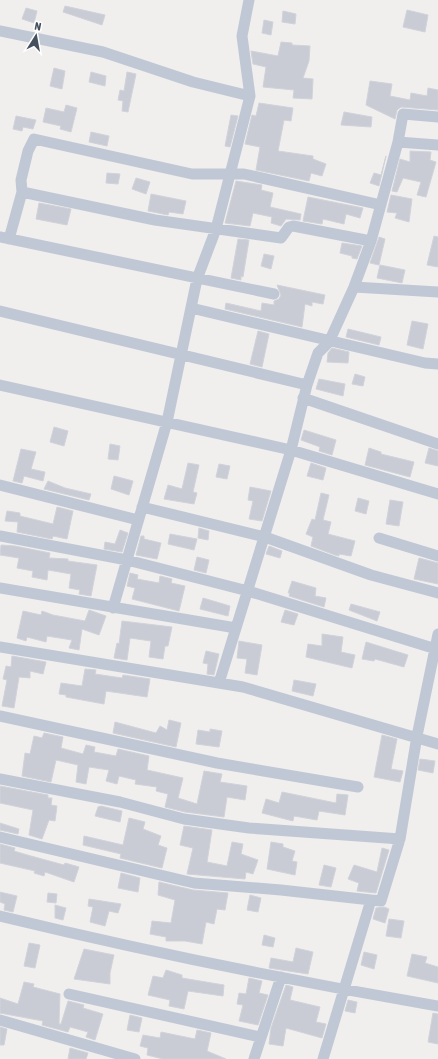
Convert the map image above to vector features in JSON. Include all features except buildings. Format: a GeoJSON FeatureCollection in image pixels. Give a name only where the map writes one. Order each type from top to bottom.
{"type":"FeatureCollection","features":[{"type":"Feature","properties":{"kind":"street"},"geometry":{"type":"LineString","coordinates":[[113,608],[167,422],[197,279],[216,229],[228,174],[250,96],[242,36],[249,0]]}},
{"type":"Feature","properties":{"kind":"street"},"geometry":{"type":"LineString","coordinates":[[0,31],[103,52],[193,82],[250,96]]}},
{"type":"Feature","properties":{"kind":"street"},"geometry":{"type":"LineString","coordinates":[[219,683],[291,450],[307,384],[318,353],[329,342],[354,287],[371,241],[398,142],[403,114],[438,117]]}},
{"type":"Feature","properties":{"kind":"street"},"geometry":{"type":"LineString","coordinates":[[274,294],[5,238],[22,192],[21,180],[28,151],[34,139],[192,174],[244,174],[381,205]]}},
{"type":"Feature","properties":{"kind":"street"},"geometry":{"type":"LineString","coordinates":[[398,142],[438,145]]}},
{"type":"Feature","properties":{"kind":"street"},"geometry":{"type":"LineString","coordinates":[[22,192],[155,220],[280,238],[289,227],[293,226],[371,241]]}},
{"type":"Feature","properties":{"kind":"street"},"geometry":{"type":"LineString","coordinates":[[354,287],[438,292]]}},
{"type":"Feature","properties":{"kind":"street"},"geometry":{"type":"LineString","coordinates":[[191,308],[329,342],[425,363],[438,364]]}},
{"type":"Feature","properties":{"kind":"street"},"geometry":{"type":"LineString","coordinates":[[0,311],[307,384]]}},
{"type":"Feature","properties":{"kind":"street"},"geometry":{"type":"LineString","coordinates":[[0,385],[291,450],[438,494]]}},
{"type":"Feature","properties":{"kind":"street"},"geometry":{"type":"LineString","coordinates":[[303,398],[438,444]]}},
{"type":"Feature","properties":{"kind":"street"},"geometry":{"type":"LineString","coordinates":[[0,486],[138,520]]}},
{"type":"Feature","properties":{"kind":"street"},"geometry":{"type":"LineString","coordinates":[[142,507],[265,537],[371,575],[438,593]]}},
{"type":"Feature","properties":{"kind":"street"},"geometry":{"type":"LineString","coordinates":[[0,536],[127,560],[248,590],[436,649]]}},
{"type":"Feature","properties":{"kind":"street"},"geometry":{"type":"LineString","coordinates":[[379,538],[438,556]]}},
{"type":"Feature","properties":{"kind":"street"},"geometry":{"type":"LineString","coordinates":[[0,588],[236,628]]}},
{"type":"Feature","properties":{"kind":"street"},"geometry":{"type":"LineString","coordinates":[[0,837],[194,883],[280,890],[381,901],[400,839],[417,736],[438,634]]}},
{"type":"Feature","properties":{"kind":"street"},"geometry":{"type":"LineString","coordinates":[[0,647],[243,687],[417,736],[438,744]]}},
{"type":"Feature","properties":{"kind":"street"},"geometry":{"type":"LineString","coordinates":[[0,716],[217,763],[358,787]]}},
{"type":"Feature","properties":{"kind":"street"},"geometry":{"type":"LineString","coordinates":[[0,779],[120,802],[191,820],[249,828],[400,839]]}},
{"type":"Feature","properties":{"kind":"street"},"geometry":{"type":"LineString","coordinates":[[324,1059],[343,990],[371,900]]}},
{"type":"Feature","properties":{"kind":"street"},"geometry":{"type":"LineString","coordinates":[[0,916],[176,956],[343,990],[438,1006]]}},
{"type":"Feature","properties":{"kind":"street"},"geometry":{"type":"LineString","coordinates":[[254,1059],[281,977]]}},
{"type":"Feature","properties":{"kind":"street"},"geometry":{"type":"LineString","coordinates":[[69,994],[260,1037]]}},
{"type":"Feature","properties":{"kind":"street"},"geometry":{"type":"LineString","coordinates":[[0,1020],[135,1059]]}}]}
